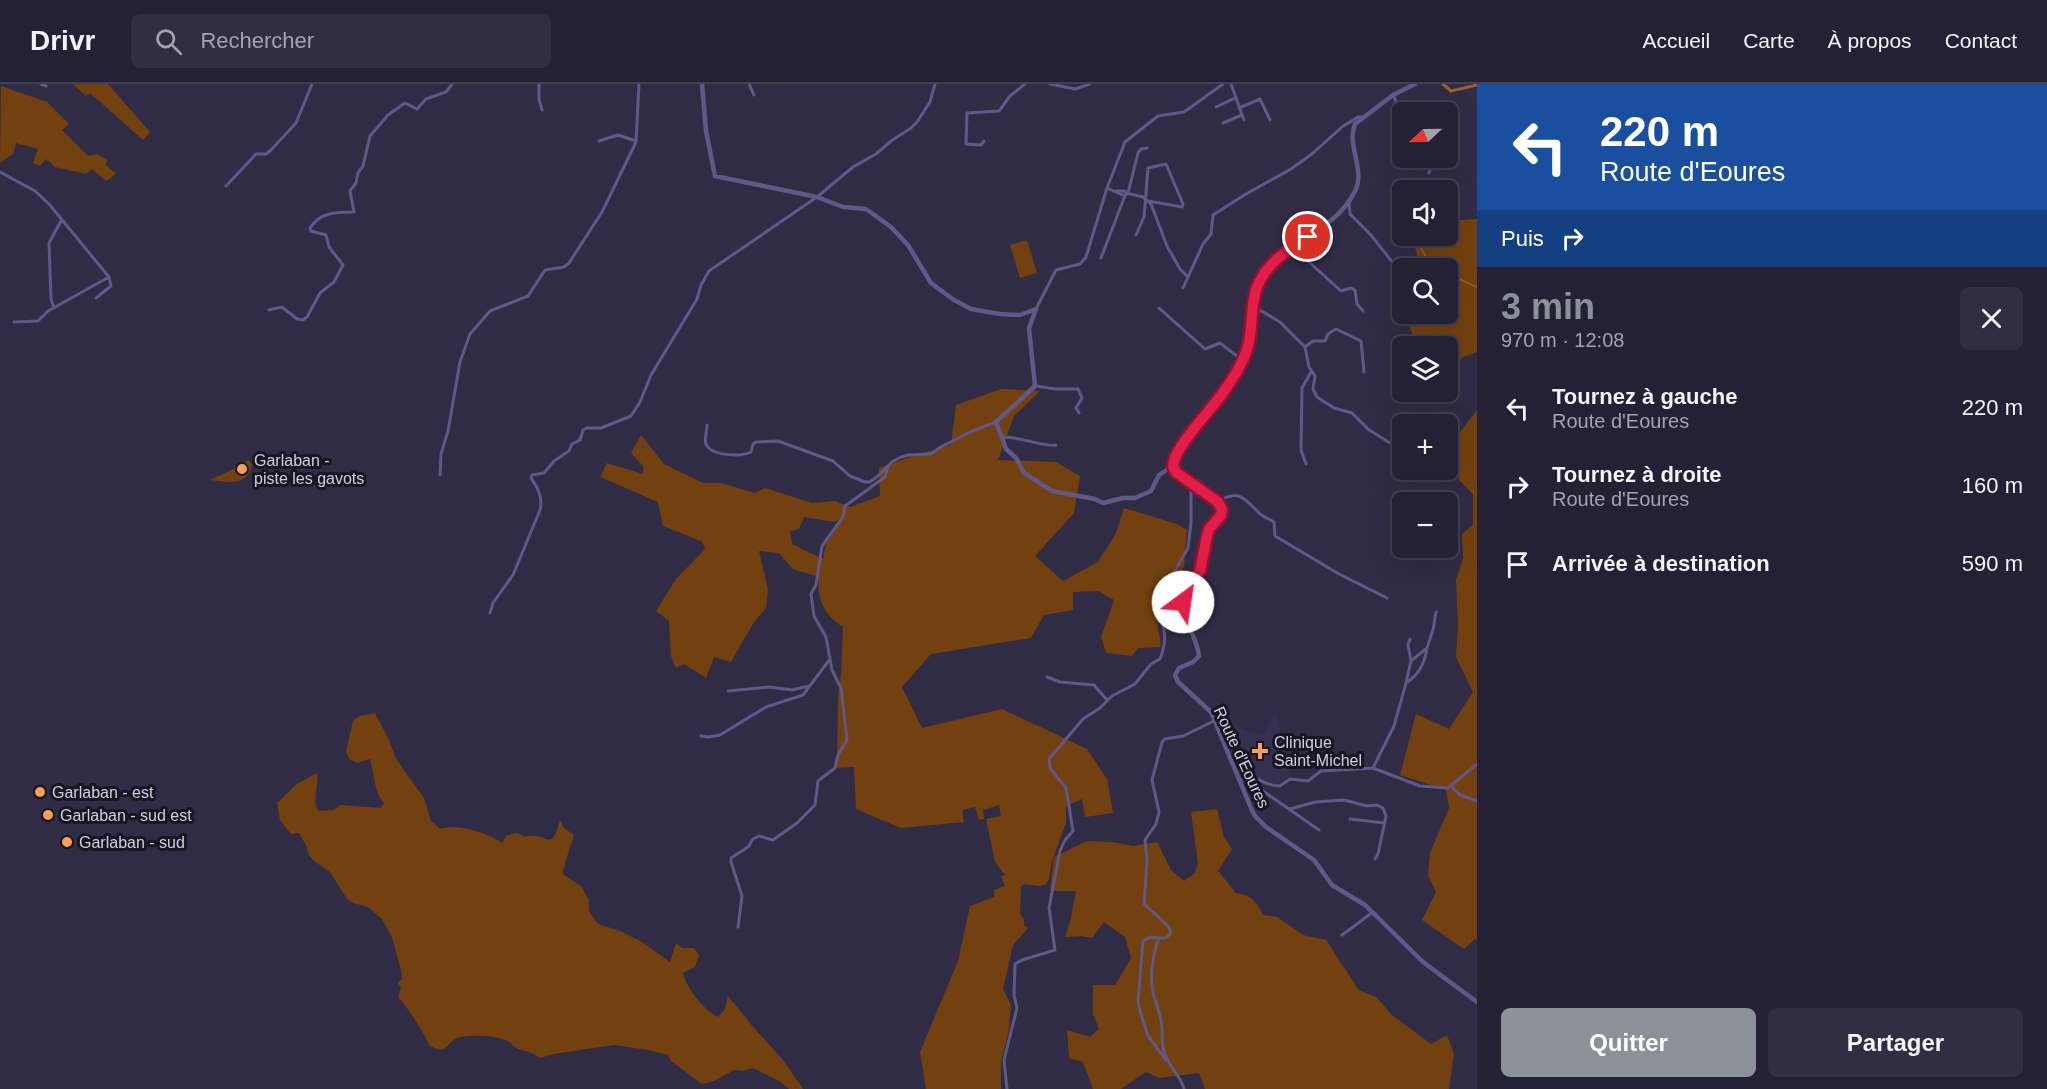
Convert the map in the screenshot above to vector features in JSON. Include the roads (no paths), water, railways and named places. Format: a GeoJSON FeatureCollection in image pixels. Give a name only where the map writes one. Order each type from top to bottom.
{"type":"FeatureCollection","features":[{"type":"Feature","properties":{"kind":"street"},"geometry":{"type":"LineString","coordinates":[[41,84],[46,86]]}},
{"type":"Feature","properties":{"kind":"street"},"geometry":{"type":"LineString","coordinates":[[226,186],[256,154],[266,154],[292,129],[299,118],[312,84]]}},
{"type":"Feature","properties":{"kind":"street"},"geometry":{"type":"LineString","coordinates":[[269,310],[282,307],[297,319],[303,320],[307,317],[317,296],[334,282],[343,265],[329,247],[327,235],[311,231],[310,228],[318,218],[323,216],[338,211],[354,212],[350,191],[363,166],[370,136],[388,116],[405,103],[417,109],[426,99],[446,92],[452,84]]}},
{"type":"Feature","properties":{"kind":"street"},"geometry":{"type":"LineString","coordinates":[[539,84],[538,99],[542,110]]}},
{"type":"Feature","properties":{"kind":"street"},"geometry":{"type":"LineString","coordinates":[[440,476],[441,454],[448,431],[460,362],[471,334],[490,311],[528,296],[545,270],[564,267],[569,263],[602,212],[636,141],[639,84]]}},
{"type":"Feature","properties":{"kind":"street"},"geometry":{"type":"LineString","coordinates":[[702,84],[706,131],[715,176],[817,197],[843,207],[866,209],[891,227],[908,245],[931,283],[940,291],[971,309],[1020,315],[1036,309]]}},
{"type":"Feature","properties":{"kind":"street"},"geometry":{"type":"LineString","coordinates":[[750,84],[754,95]]}},
{"type":"Feature","properties":{"kind":"street"},"geometry":{"type":"LineString","coordinates":[[490,613],[493,603],[513,575],[540,510],[542,502],[531,478],[532,475],[541,475],[554,461],[569,451],[572,444],[580,440],[583,430],[601,428],[631,416],[640,402],[651,375],[697,299],[701,285],[709,271],[817,197],[846,172],[876,154],[917,122],[930,102],[935,84]]}},
{"type":"Feature","properties":{"kind":"street"},"geometry":{"type":"LineString","coordinates":[[984,141],[981,145],[966,144],[967,113],[999,111],[1010,96],[1025,84]]}},
{"type":"Feature","properties":{"kind":"street"},"geometry":{"type":"LineString","coordinates":[[1050,84],[1072,89],[1090,84]]}},
{"type":"Feature","properties":{"kind":"street"},"geometry":{"type":"LineString","coordinates":[[1035,386],[1029,328],[1056,270],[1066,266],[1076,266],[1083,262],[1122,149],[1130,137],[1158,116],[1187,111],[1223,84]]}},
{"type":"Feature","properties":{"kind":"street"},"geometry":{"type":"LineString","coordinates":[[1231,84],[1244,120]]}},
{"type":"Feature","properties":{"kind":"street"},"geometry":{"type":"LineString","coordinates":[[996,422],[1008,453],[1016,458],[1024,473],[1046,489],[1095,499],[1103,503],[1140,496],[1151,491],[1159,475],[1172,467],[1177,452],[1227,388],[1242,360],[1249,344],[1252,305],[1260,282],[1275,261],[1340,214],[1355,192],[1359,180],[1353,129],[1357,121],[1393,95],[1415,84]]}},
{"type":"Feature","properties":{"kind":"street"},"geometry":{"type":"LineString","coordinates":[[1393,95],[1396,102]]}},
{"type":"Feature","properties":{"kind":"street"},"geometry":{"type":"LineString","coordinates":[[1239,108],[1265,96]]}},
{"type":"Feature","properties":{"kind":"street"},"geometry":{"type":"LineString","coordinates":[[1216,106],[1235,98]]}},
{"type":"Feature","properties":{"kind":"street"},"geometry":{"type":"LineString","coordinates":[[1259,99],[1270,120]]}},
{"type":"Feature","properties":{"kind":"street"},"geometry":{"type":"LineString","coordinates":[[1223,123],[1242,114]]}},
{"type":"Feature","properties":{"kind":"street"},"geometry":{"type":"LineString","coordinates":[[1183,288],[1203,244],[1211,234],[1213,215],[1291,169],[1342,127],[1362,117]]}},
{"type":"Feature","properties":{"kind":"street"},"geometry":{"type":"LineString","coordinates":[[599,141],[618,135],[636,141]]}},
{"type":"Feature","properties":{"kind":"street"},"geometry":{"type":"LineString","coordinates":[[1101,258],[1126,194],[1138,153],[1141,149],[1147,148]]}},
{"type":"Feature","properties":{"kind":"street"},"geometry":{"type":"LineString","coordinates":[[1108,188],[1118,194],[1126,194],[1147,200],[1182,207],[1166,164],[1148,168],[1147,200],[1144,217],[1136,236]]}},
{"type":"Feature","properties":{"kind":"street"},"geometry":{"type":"LineString","coordinates":[[1429,173],[1430,168]]}},
{"type":"Feature","properties":{"kind":"street"},"geometry":{"type":"LineString","coordinates":[[0,172],[35,191],[109,277],[111,286],[96,298]]}},
{"type":"Feature","properties":{"kind":"street"},"geometry":{"type":"LineString","coordinates":[[1147,200],[1155,210],[1167,246],[1186,276]]}},
{"type":"Feature","properties":{"kind":"street"},"geometry":{"type":"LineString","coordinates":[[1349,202],[1350,214],[1371,235],[1392,262]]}},
{"type":"Feature","properties":{"kind":"street"},"geometry":{"type":"LineString","coordinates":[[54,308],[51,299],[49,243],[62,221]]}},
{"type":"Feature","properties":{"kind":"street"},"geometry":{"type":"LineString","coordinates":[[1319,230],[1321,239],[1309,259],[1310,262],[1341,291],[1351,288],[1354,290],[1357,304],[1363,311]]}},
{"type":"Feature","properties":{"kind":"street"},"geometry":{"type":"LineString","coordinates":[[14,322],[38,321],[44,314],[109,277]]}},
{"type":"Feature","properties":{"kind":"street"},"geometry":{"type":"LineString","coordinates":[[1252,305],[1281,322],[1305,347],[1311,372],[1315,376],[1313,389],[1317,397],[1334,408],[1352,413],[1368,429],[1392,444]]}},
{"type":"Feature","properties":{"kind":"street"},"geometry":{"type":"LineString","coordinates":[[1159,308],[1205,349],[1220,343],[1242,360]]}},
{"type":"Feature","properties":{"kind":"street"},"geometry":{"type":"LineString","coordinates":[[1305,347],[1313,341],[1324,341],[1335,329],[1361,341],[1364,372]]}},
{"type":"Feature","properties":{"kind":"street"},"geometry":{"type":"LineString","coordinates":[[1306,464],[1301,450],[1302,388],[1311,372]]}},
{"type":"Feature","properties":{"kind":"street"},"geometry":{"type":"LineString","coordinates":[[1035,386],[1078,389],[1082,398],[1076,408],[1079,413]]}},
{"type":"Feature","properties":{"kind":"street"},"geometry":{"type":"LineString","coordinates":[[707,425],[705,442],[707,447],[713,450],[738,456],[751,452],[756,442],[778,441],[833,461],[850,476],[865,482],[878,476],[892,462],[909,455],[931,454],[970,432],[996,422],[1035,386]]}},
{"type":"Feature","properties":{"kind":"street"},"geometry":{"type":"LineString","coordinates":[[1001,437],[1030,440],[1049,446],[1056,445]]}},
{"type":"Feature","properties":{"kind":"street"},"geometry":{"type":"LineString","coordinates":[[738,927],[742,896],[730,862],[731,858],[748,847],[753,839],[759,836],[773,840],[797,823],[815,806],[818,781],[835,768],[838,755],[847,740],[841,688],[832,670],[826,637],[814,616],[811,594],[816,585],[820,554],[827,537],[843,517],[845,506],[885,477],[888,467]]}},
{"type":"Feature","properties":{"kind":"street"},"geometry":{"type":"LineString","coordinates":[[1172,467],[1181,478],[1218,502],[1233,495],[1245,498],[1261,515],[1274,522],[1275,536],[1387,598]]}},
{"type":"Feature","properties":{"kind":"street"},"geometry":{"type":"LineString","coordinates":[[1007,1089],[1004,1060],[1017,1008],[1014,995],[1015,964],[1055,950],[1049,908],[1060,851],[1065,840],[1073,831],[1066,788],[1050,768],[1049,759],[1077,725],[1107,700],[1135,684],[1151,664],[1160,659],[1164,650],[1165,630],[1159,603],[1161,595],[1188,548],[1191,523],[1191,485]]}},
{"type":"Feature","properties":{"kind":"street","name":"Route d'Eoures"},"geometry":{"type":"LineString","coordinates":[[1218,502],[1222,510],[1221,515],[1209,529],[1200,571],[1187,590],[1183,602],[1199,656],[1193,662],[1179,668],[1175,675],[1178,682],[1206,706],[1216,721],[1251,808],[1260,822],[1314,860],[1332,885],[1373,912],[1423,962],[1477,1002]]}},
{"type":"Feature","properties":{"kind":"street"},"geometry":{"type":"LineString","coordinates":[[1406,682],[1412,679],[1423,664],[1436,612]]}},
{"type":"Feature","properties":{"kind":"street"},"geometry":{"type":"LineString","coordinates":[[1373,768],[1394,726],[1411,661],[1408,645],[1410,639]]}},
{"type":"Feature","properties":{"kind":"street"},"geometry":{"type":"LineString","coordinates":[[1411,661],[1427,648]]}},
{"type":"Feature","properties":{"kind":"street"},"geometry":{"type":"LineString","coordinates":[[702,736],[720,735],[766,707],[803,695],[830,659]]}},
{"type":"Feature","properties":{"kind":"street"},"geometry":{"type":"LineString","coordinates":[[1047,677],[1060,682],[1094,685],[1107,700]]}},
{"type":"Feature","properties":{"kind":"street"},"geometry":{"type":"LineString","coordinates":[[728,691],[770,687],[792,690],[811,685]]}},
{"type":"Feature","properties":{"kind":"street"},"geometry":{"type":"LineString","coordinates":[[1184,1089],[1168,1061],[1148,1036],[1138,1001],[1143,941],[1150,936],[1169,937],[1170,929],[1144,904],[1147,861],[1145,840],[1159,818],[1159,804],[1152,780],[1160,746],[1165,739],[1183,736],[1216,721]]}},
{"type":"Feature","properties":{"kind":"street"},"geometry":{"type":"LineString","coordinates":[[1237,771],[1245,772],[1267,784],[1280,786],[1290,779],[1308,781],[1321,771],[1373,768],[1420,786],[1448,788],[1477,764]]}},
{"type":"Feature","properties":{"kind":"street"},"geometry":{"type":"LineString","coordinates":[[1240,778],[1250,782],[1319,830]]}},
{"type":"Feature","properties":{"kind":"street"},"geometry":{"type":"LineString","coordinates":[[1242,785],[1250,782]]}},
{"type":"Feature","properties":{"kind":"street"},"geometry":{"type":"LineString","coordinates":[[1452,787],[1460,795],[1477,801]]}},
{"type":"Feature","properties":{"kind":"street"},"geometry":{"type":"LineString","coordinates":[[1290,810],[1315,802],[1350,801],[1383,808],[1386,816],[1375,859]]}},
{"type":"Feature","properties":{"kind":"street"},"geometry":{"type":"LineString","coordinates":[[1350,819],[1384,823]]}},
{"type":"Feature","properties":{"kind":"street"},"geometry":{"type":"LineString","coordinates":[[1342,934],[1373,912]]}},
{"type":"Feature","properties":{"kind":"street"},"geometry":{"type":"LineString","coordinates":[[1159,938],[1154,957],[1152,987],[1161,1020],[1164,1052],[1168,1061]]}},
{"type":"Feature","properties":{"kind":"waterway"},"geometry":{"type":"LineString","coordinates":[[1443,84],[1451,91],[1477,85]]}},
{"type":"Feature","properties":{"kind":"waterway"},"geometry":{"type":"LineString","coordinates":[[1420,246],[1427,258]]}},
{"type":"Feature","properties":{"kind":"waterway"},"geometry":{"type":"LineString","coordinates":[[1458,278],[1477,287]]}},
{"type":"Feature","properties":{"kind":"place","name":"Garlaban - piste les gavots"},"geometry":{"type":"Point","coordinates":[242,469]}},
{"type":"Feature","properties":{"kind":"place","name":"Clinique Saint-Michel"},"geometry":{"type":"Point","coordinates":[1260,751]}},
{"type":"Feature","properties":{"kind":"place","name":"Garlaban - est"},"geometry":{"type":"Point","coordinates":[40,792]}},
{"type":"Feature","properties":{"kind":"place","name":"Garlaban - sud est"},"geometry":{"type":"Point","coordinates":[48,815]}},
{"type":"Feature","properties":{"kind":"place","name":"Garlaban - sud"},"geometry":{"type":"Point","coordinates":[67,842]}}]}
